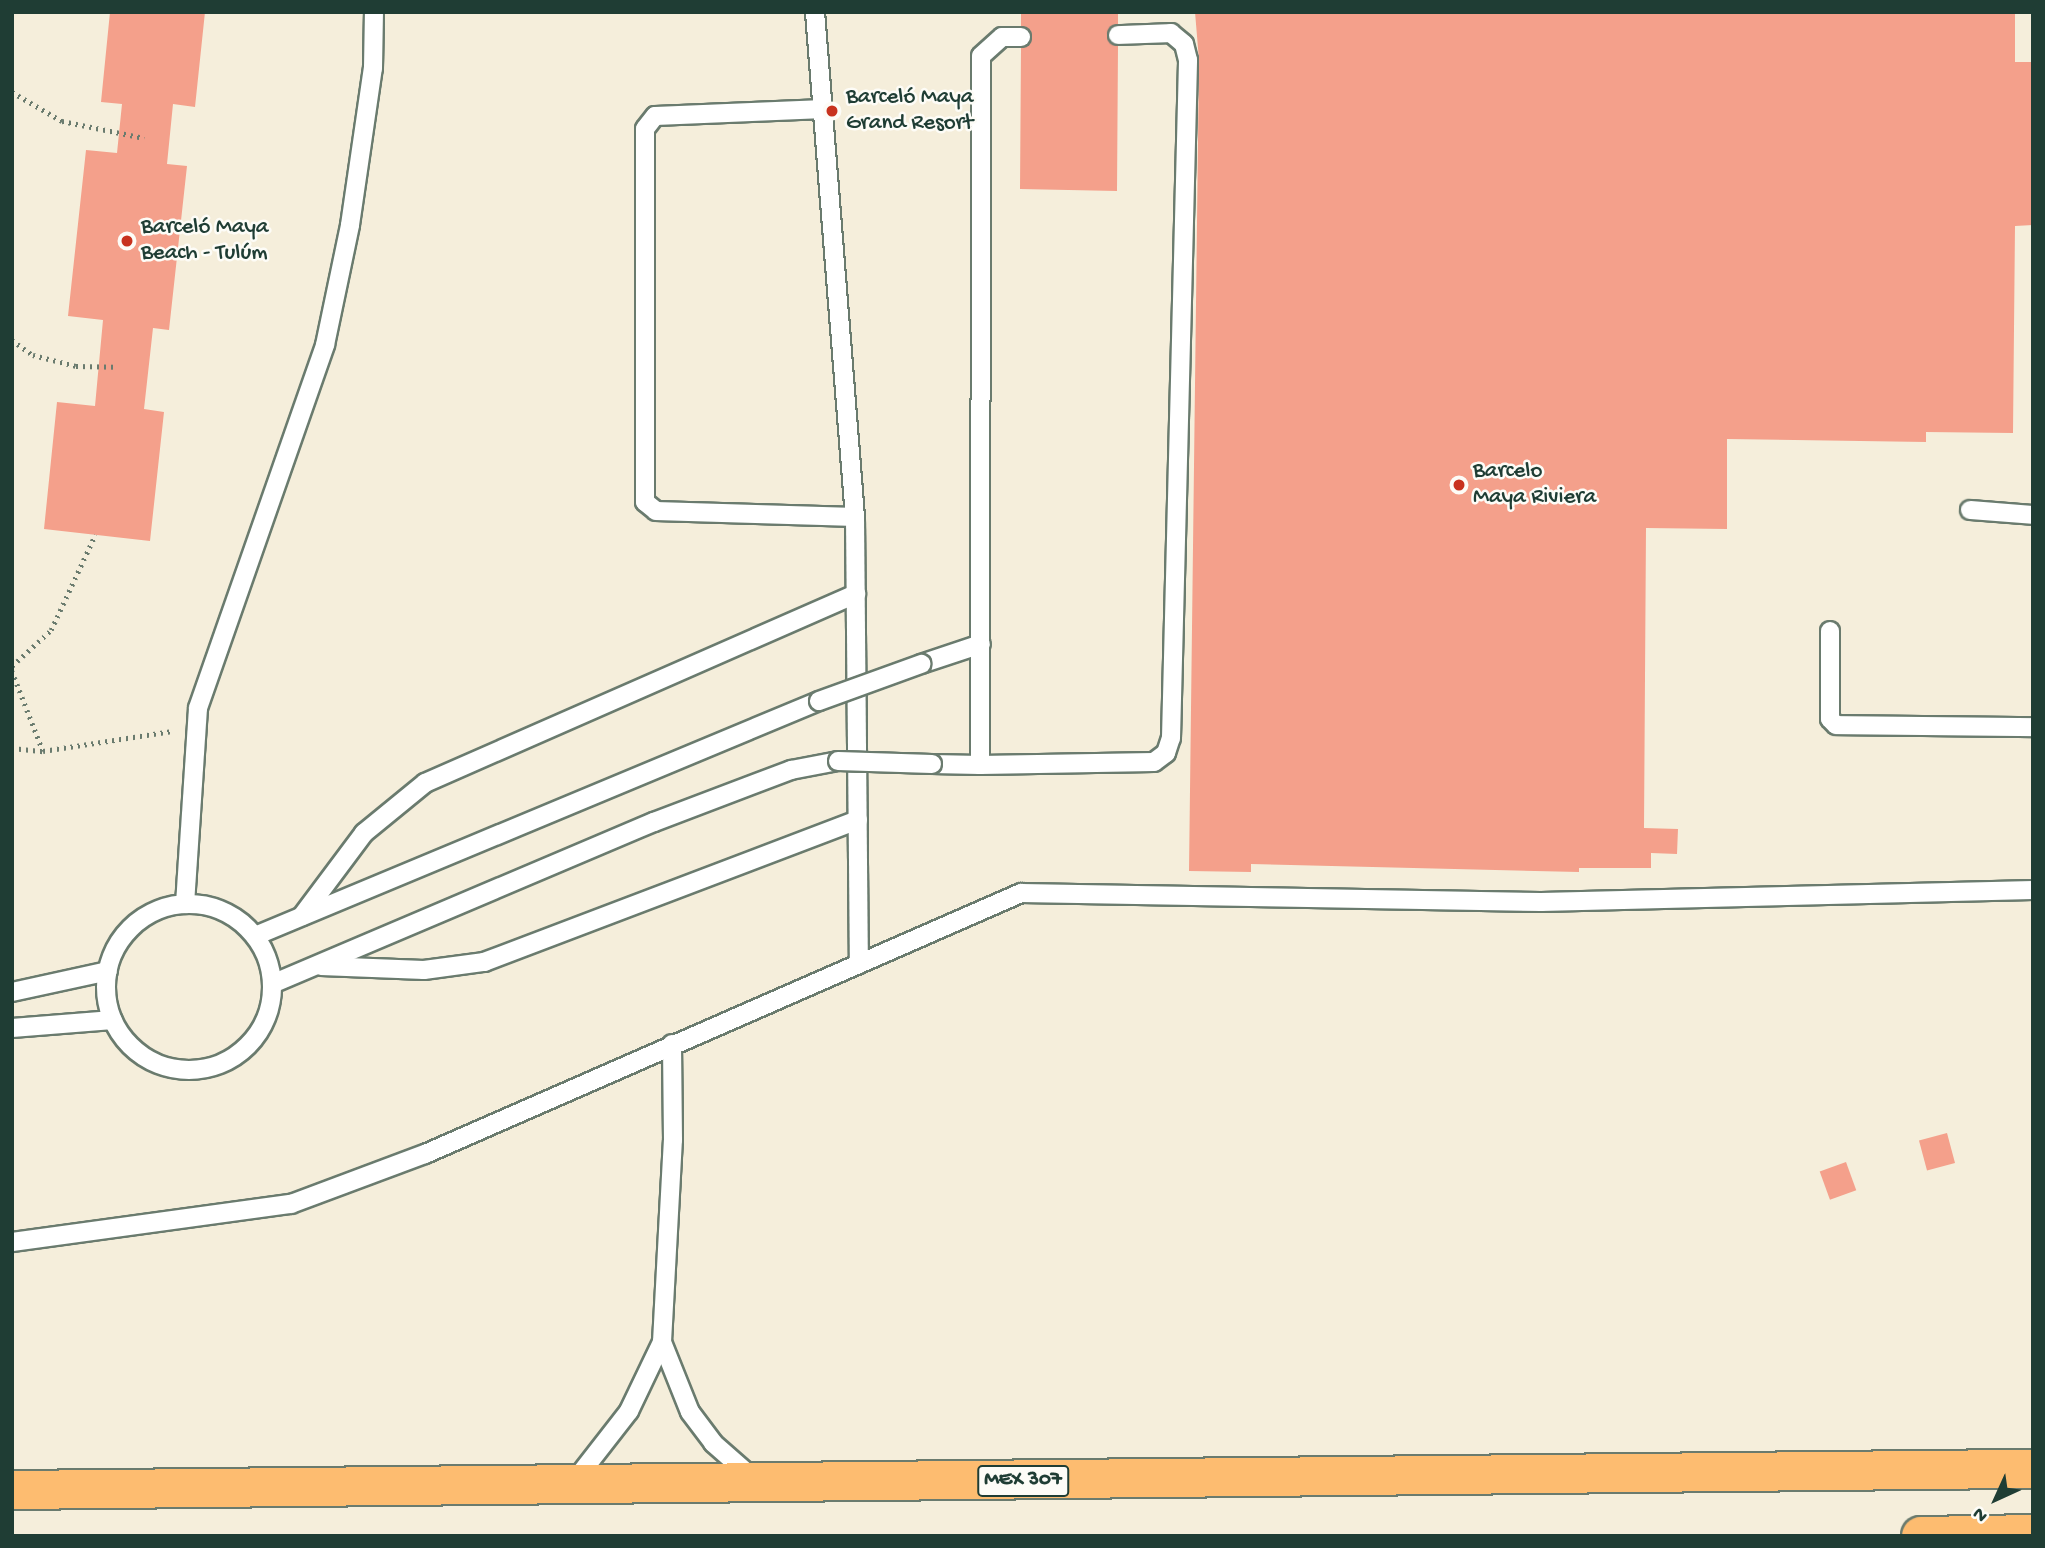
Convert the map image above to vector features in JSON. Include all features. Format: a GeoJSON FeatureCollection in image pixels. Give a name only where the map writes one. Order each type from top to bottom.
{"type":"FeatureCollection","features":[{"type":"Feature","properties":{"kind":"highway","name":"MEX 307"},"geometry":{"type":"LineString","coordinates":[[12,1490],[569,1487],[2033,1469]]}},
{"type":"Feature","properties":{"kind":"highway"},"geometry":{"type":"LineString","coordinates":[[1921,1536],[2033,1534]]}},
{"type":"Feature","properties":{"kind":"lane"},"geometry":{"type":"LineString","coordinates":[[185,904],[197,727],[209,669],[272,507],[325,345],[350,225],[373,68],[374,12]]}},
{"type":"Feature","properties":{"kind":"lane"},"geometry":{"type":"LineString","coordinates":[[815,12],[855,517],[859,964]]}},
{"type":"Feature","properties":{"kind":"lane"},"geometry":{"type":"LineString","coordinates":[[272,984],[654,822],[791,770],[838,761],[980,765],[1154,762],[1166,753],[1171,738],[1188,60],[1184,44],[1171,33],[1118,35]]}},
{"type":"Feature","properties":{"kind":"lane"},"geometry":{"type":"LineString","coordinates":[[980,765],[981,56],[1002,37],[1021,37]]}},
{"type":"Feature","properties":{"kind":"lane"},"geometry":{"type":"LineString","coordinates":[[824,109],[655,116],[645,129],[645,502],[656,511],[855,517]]}},
{"type":"Feature","properties":{"kind":"lane"},"geometry":{"type":"LineString","coordinates":[[1970,510],[2033,515]]}},
{"type":"Feature","properties":{"kind":"lane"},"geometry":{"type":"LineString","coordinates":[[302,916],[364,833],[425,783],[856,594]]}},
{"type":"Feature","properties":{"kind":"lane"},"geometry":{"type":"LineString","coordinates":[[1830,631],[1830,719],[1836,725],[2033,727]]}},
{"type":"Feature","properties":{"kind":"lane"},"geometry":{"type":"LineString","coordinates":[[255,936],[819,701],[981,643]]}},
{"type":"Feature","properties":{"kind":"lane"},"geometry":{"type":"LineString","coordinates":[[314,966],[424,970],[484,962],[858,820]]}},
{"type":"Feature","properties":{"kind":"lane"},"geometry":{"type":"LineString","coordinates":[[12,1242],[291,1204],[425,1154],[1021,893],[1541,902],[2033,890]]}},
{"type":"Feature","properties":{"kind":"lane"},"geometry":{"type":"LineString","coordinates":[[185,904],[224,911],[255,936],[265,954],[272,984],[268,1012],[260,1031],[248,1047],[213,1067],[174,1069],[137,1052],[113,1020],[107,1001],[108,971],[118,943],[131,928],[147,915],[185,904]]}},
{"type":"Feature","properties":{"kind":"lane"},"geometry":{"type":"LineString","coordinates":[[12,992],[108,971]]}},
{"type":"Feature","properties":{"kind":"lane"},"geometry":{"type":"LineString","coordinates":[[12,1028],[113,1020]]}},
{"type":"Feature","properties":{"kind":"lane"},"geometry":{"type":"LineString","coordinates":[[569,1487],[629,1411],[662,1342],[673,1140],[672,1045]]}},
{"type":"Feature","properties":{"kind":"lane"},"geometry":{"type":"LineString","coordinates":[[662,1342],[690,1412],[713,1443],[760,1485]]}},
{"type":"Feature","properties":{"kind":"path"},"geometry":{"type":"LineString","coordinates":[[12,92],[62,121],[144,138]]}},
{"type":"Feature","properties":{"kind":"path"},"geometry":{"type":"LineString","coordinates":[[12,340],[33,355],[76,366],[115,367]]}},
{"type":"Feature","properties":{"kind":"path"},"geometry":{"type":"LineString","coordinates":[[43,751],[12,669],[51,630],[95,535]]}},
{"type":"Feature","properties":{"kind":"path"},"geometry":{"type":"LineString","coordinates":[[12,748],[43,751],[197,727]]}},
{"type":"Feature","properties":{"kind":"building","name":"Barceló Maya Beach - Tulúm"},"geometry":{"type":"Polygon","coordinates":[[[110,12],[205,12],[195,107],[173,104],[167,164],[187,166],[169,330],[153,328],[144,409],[164,412],[150,541],[44,529],[57,402],[95,406],[103,320],[68,316],[86,150],[117,153],[122,104],[101,102],[110,12]]]}},
{"type":"Feature","properties":{"kind":"building"},"geometry":{"type":"Polygon","coordinates":[[[1021,12],[1118,12],[1118,24],[1107,35],[1118,46],[1117,191],[1020,189],[1021,48],[1032,38],[1021,26],[1021,12]]]}},
{"type":"Feature","properties":{"kind":"building","name":"Barcelo Maya Riviera"},"geometry":{"type":"Polygon","coordinates":[[[1195,12],[2015,12],[2015,62],[2033,62],[2033,225],[2015,226],[2013,433],[1926,432],[1926,442],[1727,439],[1727,529],[1646,528],[1644,828],[1678,829],[1677,854],[1651,853],[1651,868],[1579,868],[1579,872],[1251,864],[1251,872],[1189,871],[1199,60],[1195,12]]]}},
{"type":"Feature","properties":{"kind":"building"},"geometry":{"type":"Polygon","coordinates":[[[1947,1133],[1955,1163],[1927,1170],[1919,1141],[1947,1133]]]}},
{"type":"Feature","properties":{"kind":"building"},"geometry":{"type":"Polygon","coordinates":[[[1846,1162],[1856,1190],[1830,1200],[1820,1172],[1846,1162]]]}},
{"type":"Feature","properties":{"kind":"place","name":"Barceló Maya Grand Resort"},"geometry":{"type":"Point","coordinates":[832,111]}},
{"type":"Feature","properties":{"kind":"place","name":"Barceló Maya Beach - Tulúm"},"geometry":{"type":"Point","coordinates":[127,241]}},
{"type":"Feature","properties":{"kind":"place","name":"Barcelo Maya Riviera"},"geometry":{"type":"Point","coordinates":[1459,485]}}]}
